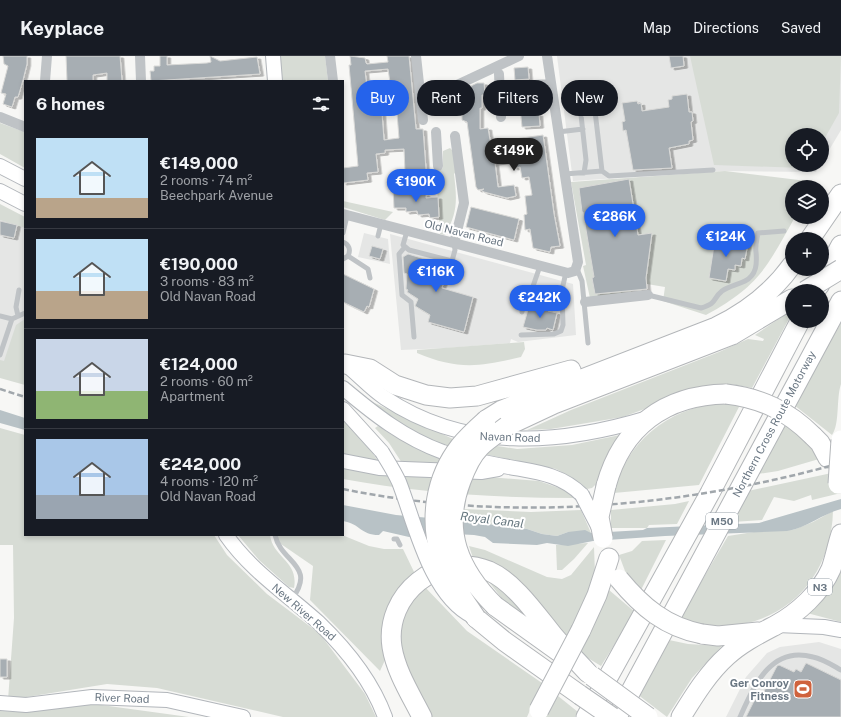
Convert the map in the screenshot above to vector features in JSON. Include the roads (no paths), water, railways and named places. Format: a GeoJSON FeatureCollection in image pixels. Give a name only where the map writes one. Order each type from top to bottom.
{"type":"FeatureCollection","features":[{"type":"Feature","properties":{"kind":"highway"},"geometry":{"type":"LineString","coordinates":[[815,232],[841,194]]}},
{"type":"Feature","properties":{"kind":"highway"},"geometry":{"type":"LineString","coordinates":[[820,284],[841,245]]}},
{"type":"Feature","properties":{"kind":"highway"},"geometry":{"type":"LineString","coordinates":[[816,284],[841,269]]}},
{"type":"Feature","properties":{"kind":"highway"},"geometry":{"type":"LineString","coordinates":[[612,717],[483,624],[454,586],[442,558],[436,530],[435,510],[440,482],[449,463],[460,446],[486,420],[502,410],[716,327],[745,311],[769,292],[785,273]]}},
{"type":"Feature","properties":{"kind":"highway","name":"Northern Cross Route Motorway"},"geometry":{"type":"LineString","coordinates":[[617,717],[841,301]]}},
{"type":"Feature","properties":{"kind":"highway"},"geometry":{"type":"LineString","coordinates":[[648,717],[590,674],[537,638],[495,606],[480,591],[466,568],[454,536],[452,513],[456,493],[465,469],[480,447],[507,426],[554,404],[711,345],[749,326],[785,304]]}},
{"type":"Feature","properties":{"kind":"highway","name":"M50"},"geometry":{"type":"LineString","coordinates":[[586,717],[710,493],[796,328]]}},
{"type":"Feature","properties":{"kind":"highway"},"geometry":{"type":"LineString","coordinates":[[344,363],[370,369],[395,384],[426,395],[450,398],[477,396],[519,386],[613,358],[654,350]]}},
{"type":"Feature","properties":{"kind":"highway","name":"N3"},"geometry":{"type":"LineString","coordinates":[[840,490],[828,458],[820,443],[800,423],[769,404],[747,397],[726,394],[695,397],[667,407],[648,417],[629,439],[615,460],[606,486],[599,517],[607,549],[619,578],[634,597],[656,616],[674,626],[702,634],[737,635],[770,628],[807,602],[823,582],[830,570],[841,534]]}},
{"type":"Feature","properties":{"kind":"highway"},"geometry":{"type":"LineString","coordinates":[[840,490],[841,440]]}},
{"type":"Feature","properties":{"kind":"highway"},"geometry":{"type":"LineString","coordinates":[[537,713],[581,630],[597,595],[607,549]]}},
{"type":"Feature","properties":{"kind":"highway"},"geometry":{"type":"LineString","coordinates":[[422,717],[396,664],[392,647],[392,626],[396,608],[408,590],[432,572],[445,568],[460,566],[477,567],[489,571],[505,581],[528,604],[590,674]]}},
{"type":"Feature","properties":{"kind":"highway"},"geometry":{"type":"LineString","coordinates":[[686,709],[713,671],[727,656],[770,628]]}},
{"type":"Feature","properties":{"kind":"main road"},"geometry":{"type":"LineString","coordinates":[[273,56],[275,80]]}},
{"type":"Feature","properties":{"kind":"main road"},"geometry":{"type":"LineString","coordinates":[[0,166],[24,178]]}},
{"type":"Feature","properties":{"kind":"main road"},"geometry":{"type":"LineString","coordinates":[[0,191],[24,203]]}},
{"type":"Feature","properties":{"kind":"main road","name":"Navan Road"},"geometry":{"type":"LineString","coordinates":[[344,363],[384,397],[408,412],[437,426],[476,436],[524,439],[556,438],[615,428],[648,417]]}},
{"type":"Feature","properties":{"kind":"main road"},"geometry":{"type":"LineString","coordinates":[[344,389],[374,414],[410,438],[443,452],[552,475],[566,482],[582,495],[591,510],[607,549]]}},
{"type":"Feature","properties":{"kind":"main road"},"geometry":{"type":"LineString","coordinates":[[344,410],[382,452],[398,480],[416,535],[430,566],[455,604],[462,611],[483,624]]}},
{"type":"Feature","properties":{"kind":"main road"},"geometry":{"type":"LineString","coordinates":[[344,461],[379,468],[481,472],[510,467]]}},
{"type":"Feature","properties":{"kind":"main road","name":"New River Road"},"geometry":{"type":"LineString","coordinates":[[227,536],[246,561],[318,623],[356,663],[380,702],[385,717]]}},
{"type":"Feature","properties":{"kind":"main road"},"geometry":{"type":"LineString","coordinates":[[770,628],[824,627],[841,630]]}},
{"type":"Feature","properties":{"kind":"main road","name":"River Road"},"geometry":{"type":"LineString","coordinates":[[0,703],[26,705],[92,697],[167,700],[243,717]]}},
{"type":"Feature","properties":{"kind":"street"},"geometry":{"type":"LineString","coordinates":[[45,80],[47,56]]}},
{"type":"Feature","properties":{"kind":"street"},"geometry":{"type":"LineString","coordinates":[[140,56],[141,80]]}},
{"type":"Feature","properties":{"kind":"street"},"geometry":{"type":"LineString","coordinates":[[330,56],[333,80]]}},
{"type":"Feature","properties":{"kind":"street"},"geometry":{"type":"LineString","coordinates":[[416,56],[418,80]]}},
{"type":"Feature","properties":{"kind":"street"},"geometry":{"type":"LineString","coordinates":[[468,80],[519,56]]}},
{"type":"Feature","properties":{"kind":"street"},"geometry":{"type":"LineString","coordinates":[[547,56],[550,80]]}},
{"type":"Feature","properties":{"kind":"street"},"geometry":{"type":"LineString","coordinates":[[499,74],[499,80]]}},
{"type":"Feature","properties":{"kind":"street"},"geometry":{"type":"LineString","coordinates":[[553,98],[578,262],[577,269]]}},
{"type":"Feature","properties":{"kind":"street"},"geometry":{"type":"LineString","coordinates":[[423,116],[424,120]]}},
{"type":"Feature","properties":{"kind":"street"},"geometry":{"type":"LineString","coordinates":[[0,117],[24,127]]}},
{"type":"Feature","properties":{"kind":"street"},"geometry":{"type":"LineString","coordinates":[[436,132],[438,166]]}},
{"type":"Feature","properties":{"kind":"street"},"geometry":{"type":"LineString","coordinates":[[437,146],[455,140],[464,203],[454,244]]}},
{"type":"Feature","properties":{"kind":"street","name":"Old Navan Road"},"geometry":{"type":"LineString","coordinates":[[345,215],[540,266],[572,273],[577,269]]}},
{"type":"Feature","properties":{"kind":"street"},"geometry":{"type":"LineString","coordinates":[[586,302],[648,295]]}},
{"type":"Feature","properties":{"kind":"lane"},"geometry":{"type":"LineString","coordinates":[[584,173],[586,160],[581,115],[585,112],[594,111],[602,171]]}},
{"type":"Feature","properties":{"kind":"lane"},"geometry":{"type":"LineString","coordinates":[[558,132],[583,129]]}},
{"type":"Feature","properties":{"kind":"lane"},"geometry":{"type":"LineString","coordinates":[[565,174],[602,171],[609,176],[712,170]]}},
{"type":"Feature","properties":{"kind":"lane"},"geometry":{"type":"LineString","coordinates":[[378,236],[381,224]]}},
{"type":"Feature","properties":{"kind":"lane"},"geometry":{"type":"LineString","coordinates":[[407,231],[404,248],[400,254],[402,295],[412,302],[414,337]]}},
{"type":"Feature","properties":{"kind":"lane"},"geometry":{"type":"LineString","coordinates":[[648,295],[701,308],[708,306],[715,302],[721,292],[745,281],[752,276],[757,258],[755,251],[758,233],[784,231]]}},
{"type":"Feature","properties":{"kind":"lane"},"geometry":{"type":"LineString","coordinates":[[344,243],[349,246],[348,256]]}},
{"type":"Feature","properties":{"kind":"lane"},"geometry":{"type":"LineString","coordinates":[[404,248],[452,261],[455,250],[454,244]]}},
{"type":"Feature","properties":{"kind":"lane"},"geometry":{"type":"LineString","coordinates":[[344,258],[348,256]]}},
{"type":"Feature","properties":{"kind":"lane"},"geometry":{"type":"LineString","coordinates":[[348,256],[368,268],[370,278]]}},
{"type":"Feature","properties":{"kind":"lane"},"geometry":{"type":"LineString","coordinates":[[531,292],[540,266]]}},
{"type":"Feature","properties":{"kind":"lane"},"geometry":{"type":"LineString","coordinates":[[577,269],[582,281],[586,302],[588,343]]}},
{"type":"Feature","properties":{"kind":"lane"},"geometry":{"type":"LineString","coordinates":[[521,335],[554,334],[561,331],[564,325],[562,285],[566,272]]}},
{"type":"Feature","properties":{"kind":"lane"},"geometry":{"type":"LineString","coordinates":[[18,316],[16,307],[19,290]]}},
{"type":"Feature","properties":{"kind":"lane"},"geometry":{"type":"LineString","coordinates":[[522,312],[524,298],[563,307]]}},
{"type":"Feature","properties":{"kind":"lane"},"geometry":{"type":"LineString","coordinates":[[0,316],[12,319],[24,314]]}},
{"type":"Feature","properties":{"kind":"lane"},"geometry":{"type":"LineString","coordinates":[[0,355],[12,319]]}},
{"type":"Feature","properties":{"kind":"lane"},"geometry":{"type":"LineString","coordinates":[[275,536],[277,544],[299,568],[302,578],[299,589],[291,600]]}},
{"type":"Feature","properties":{"kind":"lane"},"geometry":{"type":"LineString","coordinates":[[394,539],[397,539],[400,545]]}},
{"type":"Feature","properties":{"kind":"lane"},"geometry":{"type":"LineString","coordinates":[[740,717],[752,691],[770,666],[778,660],[801,655],[812,656],[841,670]]}},
{"type":"Feature","properties":{"kind":"railway"},"geometry":{"type":"LineString","coordinates":[[0,389],[24,397]]}},
{"type":"Feature","properties":{"kind":"railway"},"geometry":{"type":"LineString","coordinates":[[344,489],[405,499],[468,506],[531,508],[594,506],[656,500],[718,491],[841,463]]}},
{"type":"Feature","properties":{"kind":"place","name":"Ger Conroy Fitness"},"geometry":{"type":"Point","coordinates":[803,689]}},
{"type":"Feature","properties":{"kind":"water label","name":"Royal Canal"},"geometry":{"type":"Point","coordinates":[492,520]}}]}
